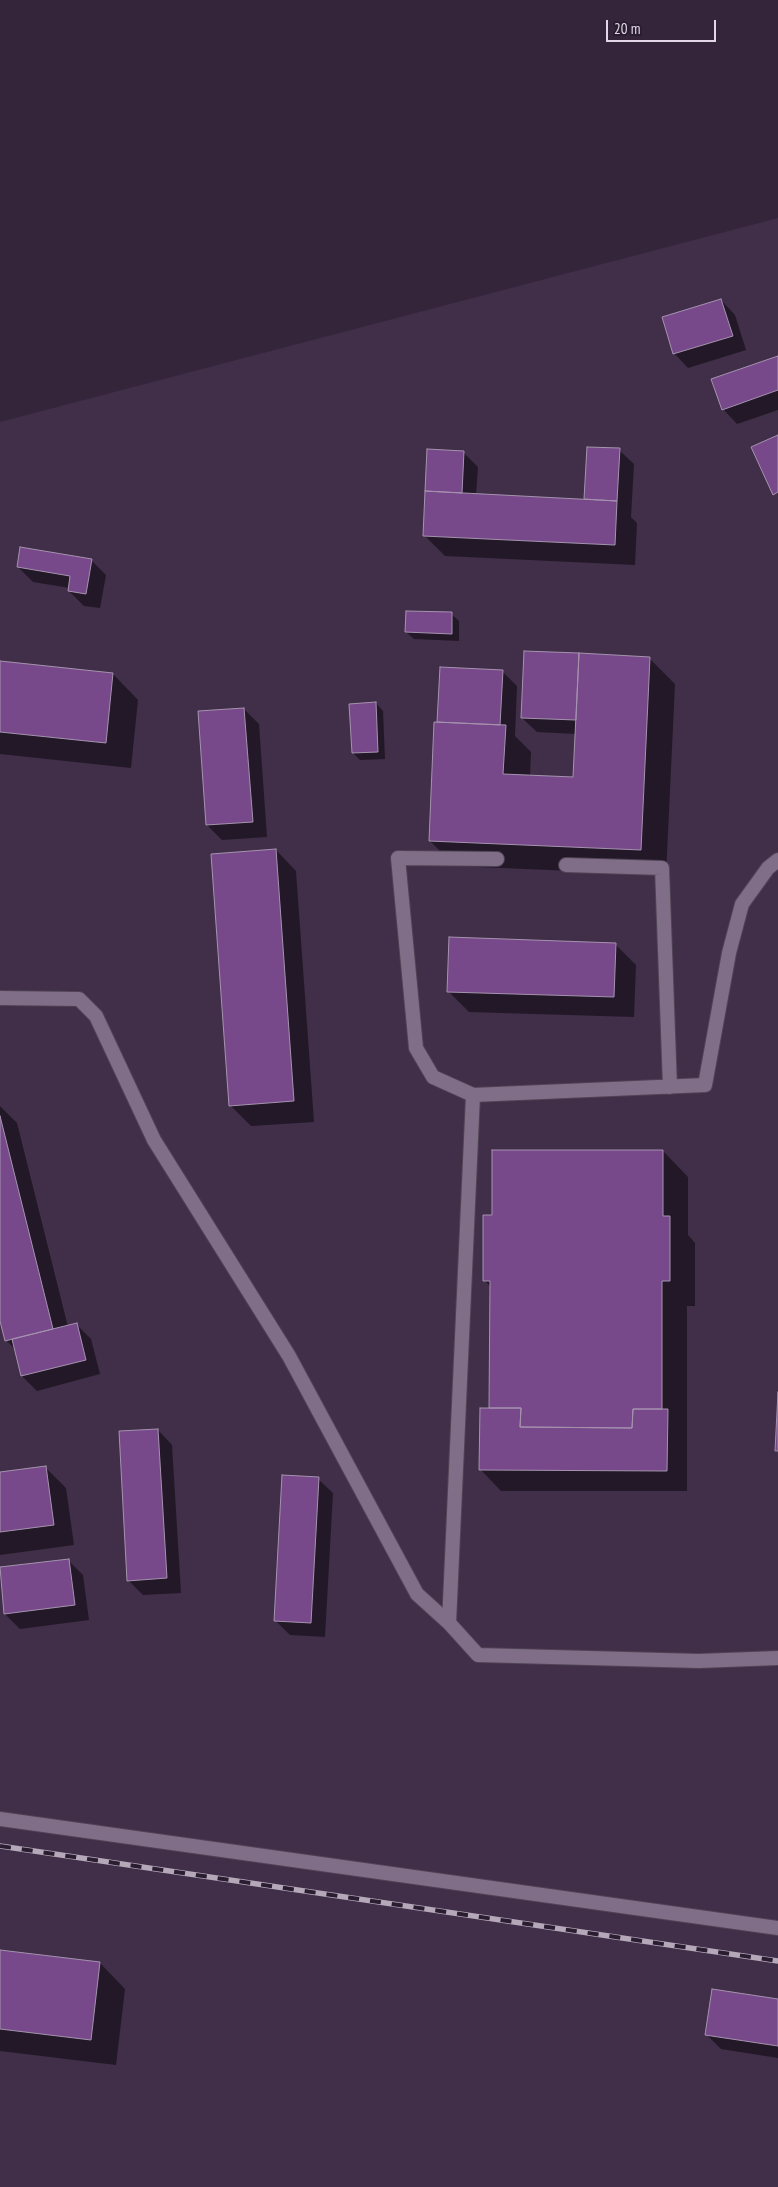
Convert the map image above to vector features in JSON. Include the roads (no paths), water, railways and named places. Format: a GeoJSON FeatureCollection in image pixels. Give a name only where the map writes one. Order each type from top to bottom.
{"type":"FeatureCollection","features":[{"type":"Feature","properties":{"kind":"street"},"geometry":{"type":"LineString","coordinates":[[497,859],[398,858],[416,1048],[433,1077],[472,1095],[705,1085],[729,953],[742,904],[768,868],[778,860]]}},
{"type":"Feature","properties":{"kind":"street"},"geometry":{"type":"LineString","coordinates":[[566,865],[662,868],[670,1087]]}},
{"type":"Feature","properties":{"kind":"street"},"geometry":{"type":"LineString","coordinates":[[0,998],[79,999],[96,1016],[154,1140],[289,1356],[417,1594],[449,1623],[478,1655],[699,1661],[778,1658]]}},
{"type":"Feature","properties":{"kind":"street"},"geometry":{"type":"LineString","coordinates":[[449,1623],[472,1095]]}},
{"type":"Feature","properties":{"kind":"street"},"geometry":{"type":"LineString","coordinates":[[0,1818],[778,1928]]}},
{"type":"Feature","properties":{"kind":"railway"},"geometry":{"type":"LineString","coordinates":[[0,1846],[778,1961]]}}]}
